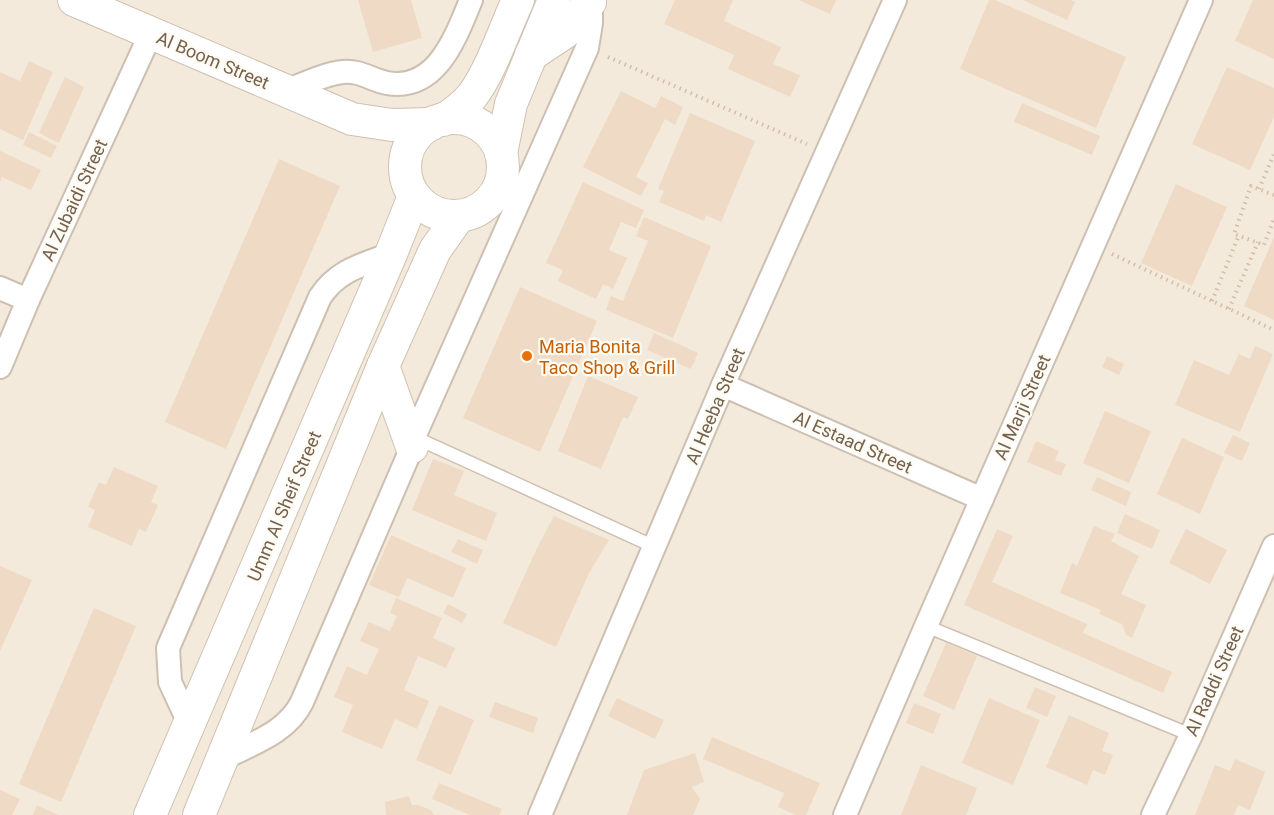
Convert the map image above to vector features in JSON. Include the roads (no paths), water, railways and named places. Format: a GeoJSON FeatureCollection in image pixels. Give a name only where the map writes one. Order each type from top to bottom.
{"type":"FeatureCollection","features":[{"type":"Feature","properties":{"kind":"main road","name":"Al Boom Street"},"geometry":{"type":"LineString","coordinates":[[74,0],[352,119],[392,125],[438,122]]}},
{"type":"Feature","properties":{"kind":"main road"},"geometry":{"type":"LineString","coordinates":[[518,0],[481,84],[464,104],[414,139],[408,150],[405,161],[410,185],[434,212],[459,216],[473,213],[494,195],[500,182],[501,153],[511,104],[554,0]]}},
{"type":"Feature","properties":{"kind":"main road"},"geometry":{"type":"LineString","coordinates":[[531,55],[564,33],[590,1]]}},
{"type":"Feature","properties":{"kind":"main road","name":"Al Boom Street"},"geometry":{"type":"LineString","coordinates":[[352,119],[382,143],[410,185]]}},
{"type":"Feature","properties":{"kind":"main road"},"geometry":{"type":"LineString","coordinates":[[438,122],[458,119],[471,122],[484,129],[494,140],[501,153]]}},
{"type":"Feature","properties":{"kind":"main road","name":"Umm Al Sheif Street"},"geometry":{"type":"LineString","coordinates":[[150,815],[391,254],[410,185]]}},
{"type":"Feature","properties":{"kind":"main road","name":"Umm Al Sheif Street"},"geometry":{"type":"LineString","coordinates":[[199,815],[383,366],[435,250],[459,216]]}},
{"type":"Feature","properties":{"kind":"main road"},"geometry":{"type":"LineString","coordinates":[[383,366],[413,442]]}},
{"type":"Feature","properties":{"kind":"street"},"geometry":{"type":"LineString","coordinates":[[286,91],[344,72],[363,73],[386,83],[402,84],[417,80],[431,72],[447,51],[471,0]]}},
{"type":"Feature","properties":{"kind":"street","name":"Al Heeba Street"},"geometry":{"type":"LineString","coordinates":[[540,815],[723,386],[895,0]]}},
{"type":"Feature","properties":{"kind":"street","name":"Al Marji Street"},"geometry":{"type":"LineString","coordinates":[[845,815],[1201,0]]}},
{"type":"Feature","properties":{"kind":"street"},"geometry":{"type":"LineString","coordinates":[[222,759],[285,725],[297,711],[587,48],[591,23],[590,1]]}},
{"type":"Feature","properties":{"kind":"street","name":"Al Zubaidi Street"},"geometry":{"type":"LineString","coordinates":[[0,368],[28,300],[152,33]]}},
{"type":"Feature","properties":{"kind":"street"},"geometry":{"type":"LineString","coordinates":[[190,725],[170,682],[168,648],[320,297],[328,285],[344,272],[391,254]]}},
{"type":"Feature","properties":{"kind":"street"},"geometry":{"type":"LineString","coordinates":[[0,288],[28,300]]}},
{"type":"Feature","properties":{"kind":"street","name":"Al Estaad Street"},"geometry":{"type":"LineString","coordinates":[[723,386],[982,499]]}},
{"type":"Feature","properties":{"kind":"street","name":"Al Raddi Street"},"geometry":{"type":"LineString","coordinates":[[1153,815],[1191,735],[1274,546]]}},
{"type":"Feature","properties":{"kind":"lane"},"geometry":{"type":"LineString","coordinates":[[413,442],[655,547]]}},
{"type":"Feature","properties":{"kind":"lane"},"geometry":{"type":"LineString","coordinates":[[926,626],[1191,735]]}},
{"type":"Feature","properties":{"kind":"place","name":"Maria Bonita Taco Shop & Grill"},"geometry":{"type":"Point","coordinates":[527,356]}}]}
